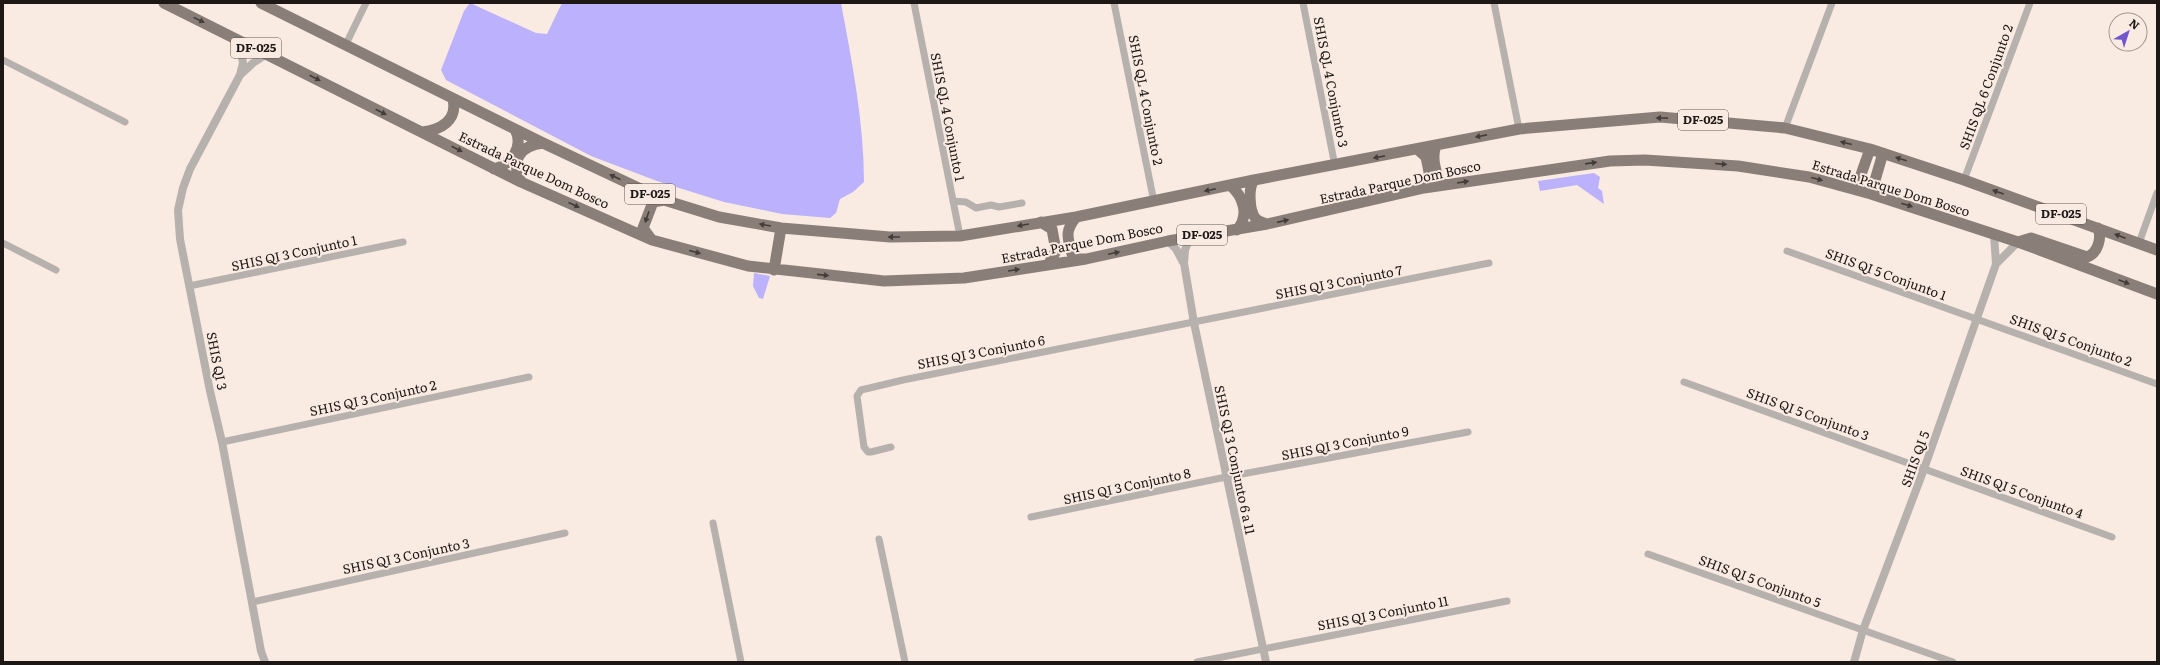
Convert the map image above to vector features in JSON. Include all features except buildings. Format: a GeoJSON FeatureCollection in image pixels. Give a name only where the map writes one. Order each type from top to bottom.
{"type":"FeatureCollection","features":[{"type":"Feature","properties":{"kind":"main road","name":"Estrada Parque Dom Bosco"},"geometry":{"type":"LineString","coordinates":[[164,3],[494,169],[652,240],[748,266],[774,270],[884,281],[964,278],[1086,259],[1168,241],[1237,230],[1424,188],[1610,161],[1645,160],[1688,162],[1751,168],[1809,177],[1856,189],[2018,242],[2157,294]]}},
{"type":"Feature","properties":{"kind":"main road","name":"Estrada Parque Dom Bosco"},"geometry":{"type":"LineString","coordinates":[[261,3],[543,143],[664,200],[719,217],[781,228],[890,237],[960,236],[1076,217],[1254,180],[1335,166],[1519,129],[1660,117],[1785,128],[1870,149],[1964,180],[2157,250]]}},
{"type":"Feature","properties":{"kind":"main road"},"geometry":{"type":"LineString","coordinates":[[422,132],[442,128],[449,121],[454,105],[453,99]]}},
{"type":"Feature","properties":{"kind":"main road"},"geometry":{"type":"LineString","coordinates":[[494,169],[507,163],[514,154],[519,144],[519,136],[515,129]]}},
{"type":"Feature","properties":{"kind":"main road"},"geometry":{"type":"LineString","coordinates":[[521,182],[517,174],[518,158],[524,148],[543,143]]}},
{"type":"Feature","properties":{"kind":"main road"},"geometry":{"type":"LineString","coordinates":[[1436,145],[1433,154],[1439,180],[1443,185]]}},
{"type":"Feature","properties":{"kind":"main road"},"geometry":{"type":"LineString","coordinates":[[1417,149],[1426,157],[1430,177],[1424,188]]}},
{"type":"Feature","properties":{"kind":"main road"},"geometry":{"type":"LineString","coordinates":[[1856,189],[1870,149]]}},
{"type":"Feature","properties":{"kind":"main road"},"geometry":{"type":"LineString","coordinates":[[1871,194],[1883,153]]}},
{"type":"Feature","properties":{"kind":"main road"},"geometry":{"type":"LineString","coordinates":[[1254,180],[1249,190],[1254,215],[1260,222],[1267,224]]}},
{"type":"Feature","properties":{"kind":"main road"},"geometry":{"type":"LineString","coordinates":[[1230,185],[1241,196],[1244,218],[1237,230]]}},
{"type":"Feature","properties":{"kind":"main road"},"geometry":{"type":"LineString","coordinates":[[652,240],[643,228],[653,202],[664,200]]}},
{"type":"Feature","properties":{"kind":"main road"},"geometry":{"type":"LineString","coordinates":[[1076,217],[1067,231],[1067,235],[1072,254],[1079,259],[1086,259]]}},
{"type":"Feature","properties":{"kind":"main road"},"geometry":{"type":"LineString","coordinates":[[1041,222],[1052,229],[1056,251],[1048,265]]}},
{"type":"Feature","properties":{"kind":"main road"},"geometry":{"type":"LineString","coordinates":[[774,270],[781,228]]}},
{"type":"Feature","properties":{"kind":"main road"},"geometry":{"type":"LineString","coordinates":[[2018,242],[2031,238],[2087,257],[2095,252],[2099,242],[2098,228]]}},
{"type":"Feature","properties":{"kind":"street"},"geometry":{"type":"LineString","coordinates":[[346,44],[366,3]]}},
{"type":"Feature","properties":{"kind":"street","name":"SHIS QL 4 Conjunto 1"},"geometry":{"type":"LineString","coordinates":[[914,3],[960,236]]}},
{"type":"Feature","properties":{"kind":"street","name":"SHIS QL 4 Conjunto 2"},"geometry":{"type":"LineString","coordinates":[[1114,3],[1154,202]]}},
{"type":"Feature","properties":{"kind":"street","name":"SHIS QL 4 Conjunto 3"},"geometry":{"type":"LineString","coordinates":[[1303,3],[1335,166]]}},
{"type":"Feature","properties":{"kind":"street"},"geometry":{"type":"LineString","coordinates":[[1494,3],[1519,129]]}},
{"type":"Feature","properties":{"kind":"street"},"geometry":{"type":"LineString","coordinates":[[1785,128],[1832,3]]}},
{"type":"Feature","properties":{"kind":"street","name":"SHIS QL 6 Conjunto 2"},"geometry":{"type":"LineString","coordinates":[[1964,180],[2030,3]]}},
{"type":"Feature","properties":{"kind":"street","name":"SHIS QI 3"},"geometry":{"type":"LineString","coordinates":[[239,40],[243,63],[240,76],[190,169],[183,188],[178,210],[180,239],[189,286],[222,442],[252,602],[265,662]]}},
{"type":"Feature","properties":{"kind":"street","name":"SHIS QI 3"},"geometry":{"type":"LineString","coordinates":[[240,76],[253,63],[267,54]]}},
{"type":"Feature","properties":{"kind":"street"},"geometry":{"type":"LineString","coordinates":[[3,60],[125,122]]}},
{"type":"Feature","properties":{"kind":"street"},"geometry":{"type":"LineString","coordinates":[[2139,243],[2157,193]]}},
{"type":"Feature","properties":{"kind":"street"},"geometry":{"type":"LineString","coordinates":[[953,201],[966,202],[976,208],[991,205],[999,207],[1022,203]]}},
{"type":"Feature","properties":{"kind":"street","name":"SHIS QI 5"},"geometry":{"type":"LineString","coordinates":[[1854,662],[1864,630],[1924,469],[1996,264],[1994,234]]}},
{"type":"Feature","properties":{"kind":"street","name":"SHIS QI 3 Conjunto 6 a 11"},"geometry":{"type":"LineString","coordinates":[[1190,237],[1185,250],[1184,263],[1194,323],[1266,662]]}},
{"type":"Feature","properties":{"kind":"street","name":"SHIS QI 3 Conjunto 6 a 11"},"geometry":{"type":"LineString","coordinates":[[1168,241],[1176,249],[1184,263]]}},
{"type":"Feature","properties":{"kind":"street","name":"SHIS QI 3 Conjunto 1"},"geometry":{"type":"LineString","coordinates":[[189,286],[403,242]]}},
{"type":"Feature","properties":{"kind":"street","name":"SHIS QI 5"},"geometry":{"type":"LineString","coordinates":[[1996,264],[2018,242]]}},
{"type":"Feature","properties":{"kind":"street"},"geometry":{"type":"LineString","coordinates":[[3,243],[56,270]]}},
{"type":"Feature","properties":{"kind":"street","name":"SHIS QI 5 Conjunto 1"},"geometry":{"type":"LineString","coordinates":[[1787,251],[1977,319]]}},
{"type":"Feature","properties":{"kind":"street","name":"SHIS QI 3 Conjunto 7"},"geometry":{"type":"LineString","coordinates":[[1194,323],[1489,264]]}},
{"type":"Feature","properties":{"kind":"street","name":"SHIS QI 5 Conjunto 2"},"geometry":{"type":"LineString","coordinates":[[1977,319],[2157,384]]}},
{"type":"Feature","properties":{"kind":"street","name":"SHIS QI 3 Conjunto 6"},"geometry":{"type":"LineString","coordinates":[[891,447],[871,452],[868,452],[864,448],[857,396],[861,390],[903,380],[1194,323]]}},
{"type":"Feature","properties":{"kind":"street","name":"SHIS QI 3 Conjunto 2"},"geometry":{"type":"LineString","coordinates":[[222,442],[529,378]]}},
{"type":"Feature","properties":{"kind":"street","name":"SHIS QI 5 Conjunto 3"},"geometry":{"type":"LineString","coordinates":[[1684,382],[1924,469]]}},
{"type":"Feature","properties":{"kind":"street","name":"SHIS QI 3 Conjunto 9"},"geometry":{"type":"LineString","coordinates":[[1226,477],[1468,432]]}},
{"type":"Feature","properties":{"kind":"street","name":"SHIS QI 5 Conjunto 4"},"geometry":{"type":"LineString","coordinates":[[1924,469],[2112,536]]}},
{"type":"Feature","properties":{"kind":"street","name":"SHIS QI 3 Conjunto 8"},"geometry":{"type":"LineString","coordinates":[[1032,517],[1226,477]]}},
{"type":"Feature","properties":{"kind":"street"},"geometry":{"type":"LineString","coordinates":[[713,523],[741,662]]}},
{"type":"Feature","properties":{"kind":"street","name":"SHIS QI 3 Conjunto 3"},"geometry":{"type":"LineString","coordinates":[[252,602],[565,533]]}},
{"type":"Feature","properties":{"kind":"street"},"geometry":{"type":"LineString","coordinates":[[880,539],[905,662]]}},
{"type":"Feature","properties":{"kind":"street","name":"SHIS QI 5 Conjunto 5"},"geometry":{"type":"LineString","coordinates":[[1648,554],[1953,662]]}},
{"type":"Feature","properties":{"kind":"street","name":"SHIS QI 3 Conjunto 11"},"geometry":{"type":"LineString","coordinates":[[1197,662],[1507,601]]}},
{"type":"Feature","properties":{"kind":"shaded area"},"geometry":{"type":"Polygon","coordinates":[[[470,3],[536,33],[547,34],[562,3],[841,3],[860,115],[864,182],[853,192],[840,199],[836,213],[830,218],[782,214],[724,202],[657,181],[591,156],[446,80],[441,70],[464,11],[470,3]]]}},
{"type":"Feature","properties":{"kind":"shaded area"},"geometry":{"type":"Polygon","coordinates":[[[1594,173],[1600,177],[1598,188],[1602,191],[1604,204],[1577,185],[1540,191],[1538,181],[1594,173]]]}},
{"type":"Feature","properties":{"kind":"shaded area"},"geometry":{"type":"Polygon","coordinates":[[[754,273],[770,276],[763,299],[759,298],[753,286],[754,273]]]}}]}
